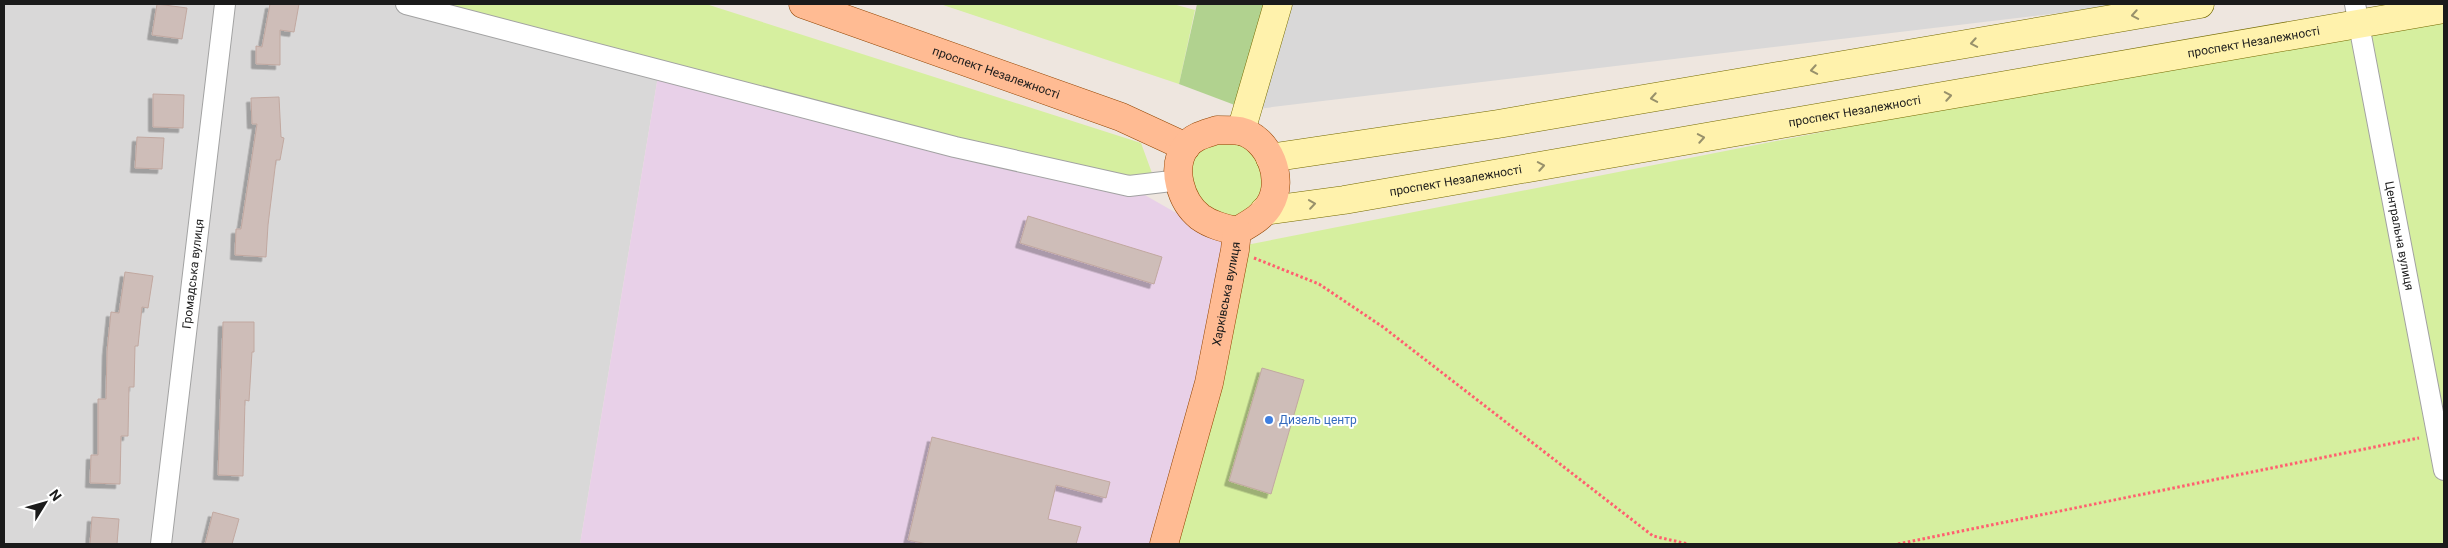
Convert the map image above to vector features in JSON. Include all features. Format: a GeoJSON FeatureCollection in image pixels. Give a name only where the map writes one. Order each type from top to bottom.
{"type":"FeatureCollection","features":[{"type":"Feature","properties":{"kind":"main road","name":"проспект Незалежності"},"geometry":{"type":"LineString","coordinates":[[803,4],[834,9],[1121,117],[1186,147]]}},
{"type":"Feature","properties":{"kind":"main road"},"geometry":{"type":"LineString","coordinates":[[1236,240],[1201,218],[1190,208],[1181,189],[1178,169],[1186,147],[1198,136],[1217,130],[1241,131]]}},
{"type":"Feature","properties":{"kind":"main road","name":"Харківська вулиця"},"geometry":{"type":"LineString","coordinates":[[1164,544],[1210,383],[1236,240],[1264,212],[1270,204],[1275,189],[1275,173],[1269,153],[1257,140],[1241,131]]}},
{"type":"Feature","properties":{"kind":"street","name":"Громадська вулиця"},"geometry":{"type":"LineString","coordinates":[[161,544],[225,4]]}},
{"type":"Feature","properties":{"kind":"street"},"geometry":{"type":"LineString","coordinates":[[406,4],[956,147],[1090,178],[1129,186],[1180,180]]}},
{"type":"Feature","properties":{"kind":"street"},"geometry":{"type":"LineString","coordinates":[[1241,131],[1278,4]]}},
{"type":"Feature","properties":{"kind":"street"},"geometry":{"type":"LineString","coordinates":[[1270,158],[1498,124],[2200,4]]}},
{"type":"Feature","properties":{"kind":"street","name":"проспект Незалежності"},"geometry":{"type":"LineString","coordinates":[[1264,212],[1353,198],[2357,15],[2444,9]]}},
{"type":"Feature","properties":{"kind":"street","name":"Центральна вулиця"},"geometry":{"type":"LineString","coordinates":[[2357,15],[2444,470]]}},
{"type":"Feature","properties":{"kind":"path"},"geometry":{"type":"LineString","coordinates":[[1236,240],[1319,284],[1383,327],[1654,536],[1688,544]]}},
{"type":"Feature","properties":{"kind":"path"},"geometry":{"type":"LineString","coordinates":[[1898,544],[2437,434]]}},
{"type":"Feature","properties":{"kind":"shaded area"},"geometry":{"type":"Polygon","coordinates":[[[4,4],[406,4],[659,70],[580,544],[4,544],[4,4]]]}},
{"type":"Feature","properties":{"kind":"shaded area"},"geometry":{"type":"Polygon","coordinates":[[[1278,4],[2134,4],[1248,110],[1278,4]]]}},
{"type":"Feature","properties":{"kind":"shaded area"},"geometry":{"type":"Polygon","coordinates":[[[659,70],[1129,186],[1236,247],[1164,544],[580,544],[659,70]]]}},
{"type":"Feature","properties":{"kind":"green space"},"geometry":{"type":"Polygon","coordinates":[[[406,4],[706,4],[1141,143],[1156,184],[1129,186],[406,4]]]}},
{"type":"Feature","properties":{"kind":"green space"},"geometry":{"type":"Polygon","coordinates":[[[940,4],[1173,4],[1195,10],[1179,84],[940,4]]]}},
{"type":"Feature","properties":{"kind":"green space"},"geometry":{"type":"Polygon","coordinates":[[[1197,4],[1278,4],[1248,110],[1179,84],[1197,4]]]}},
{"type":"Feature","properties":{"kind":"green space"},"geometry":{"type":"Polygon","coordinates":[[[2444,10],[2444,544],[1164,544],[1236,247],[2444,10]]]}},
{"type":"Feature","properties":{"kind":"green space"},"geometry":{"type":"Polygon","coordinates":[[[1241,131],[1275,173],[1253,223],[1201,218],[1182,156],[1241,131]]]}},
{"type":"Feature","properties":{"kind":"building"},"geometry":{"type":"Polygon","coordinates":[[[157,4],[187,8],[182,39],[152,35],[157,4]]]}},
{"type":"Feature","properties":{"kind":"building"},"geometry":{"type":"Polygon","coordinates":[[[270,4],[299,4],[294,32],[280,30],[280,65],[256,64],[256,46],[262,47],[270,4]]]}},
{"type":"Feature","properties":{"kind":"building"},"geometry":{"type":"Polygon","coordinates":[[[153,94],[184,95],[183,128],[153,127],[153,94]]]}},
{"type":"Feature","properties":{"kind":"building"},"geometry":{"type":"Polygon","coordinates":[[[279,97],[281,137],[284,138],[280,160],[276,160],[266,257],[235,255],[236,229],[241,229],[257,124],[252,124],[251,98],[279,97]]]}},
{"type":"Feature","properties":{"kind":"building"},"geometry":{"type":"Polygon","coordinates":[[[137,137],[164,138],[162,169],[135,168],[137,137]]]}},
{"type":"Feature","properties":{"kind":"building"},"geometry":{"type":"Polygon","coordinates":[[[1028,216],[1162,257],[1154,284],[1020,243],[1028,216]]]}},
{"type":"Feature","properties":{"kind":"building"},"geometry":{"type":"Polygon","coordinates":[[[125,272],[153,276],[148,308],[142,307],[138,346],[135,346],[134,387],[129,387],[128,436],[121,436],[120,484],[90,483],[91,455],[98,455],[98,399],[106,399],[107,351],[111,312],[119,313],[125,272]]]}},
{"type":"Feature","properties":{"kind":"building"},"geometry":{"type":"Polygon","coordinates":[[[223,322],[254,322],[254,352],[252,352],[249,401],[245,400],[243,476],[218,475],[223,322]]]}},
{"type":"Feature","properties":{"kind":"building"},"geometry":{"type":"Polygon","coordinates":[[[1262,368],[1304,380],[1271,494],[1229,481],[1262,368]]]}},
{"type":"Feature","properties":{"kind":"building"},"geometry":{"type":"Polygon","coordinates":[[[932,437],[1110,482],[1106,498],[1056,485],[1048,519],[1081,527],[1076,544],[927,544],[908,540],[932,437]]]}},
{"type":"Feature","properties":{"kind":"building"},"geometry":{"type":"Polygon","coordinates":[[[213,512],[239,519],[232,544],[205,544],[213,512]]]}},
{"type":"Feature","properties":{"kind":"building"},"geometry":{"type":"Polygon","coordinates":[[[92,517],[119,519],[117,544],[90,544],[92,517]]]}},
{"type":"Feature","properties":{"kind":"place","name":"Дизель центр"},"geometry":{"type":"Point","coordinates":[1269,420]}}]}
